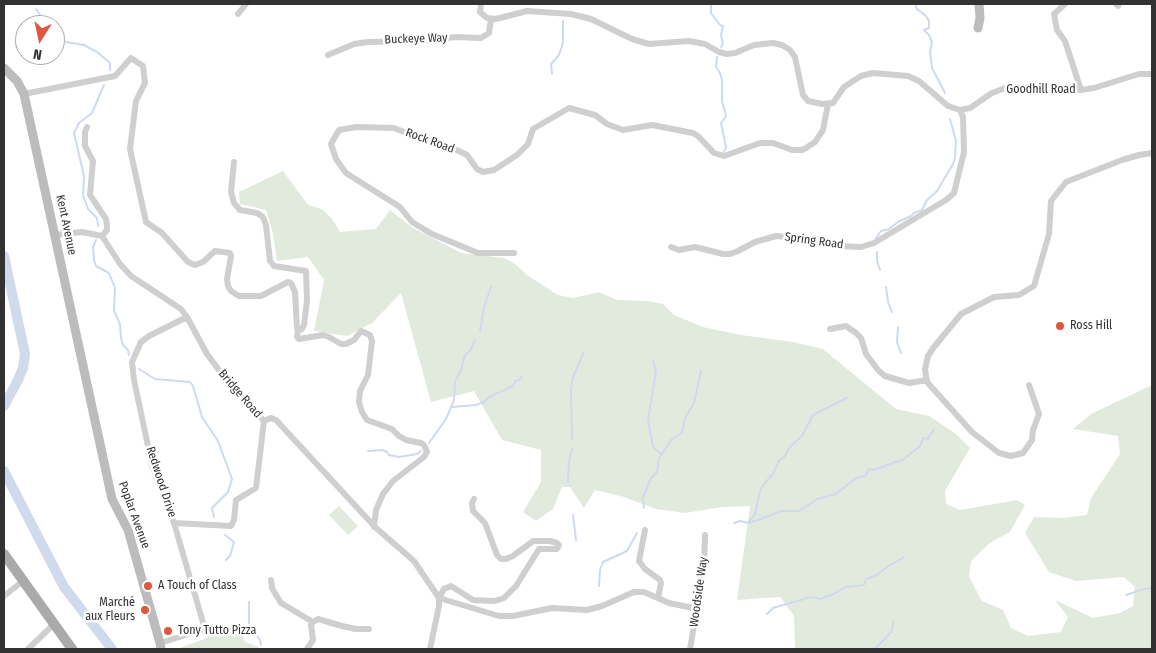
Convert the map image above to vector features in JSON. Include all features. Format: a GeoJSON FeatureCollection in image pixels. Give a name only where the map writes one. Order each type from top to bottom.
{"type":"FeatureCollection","features":[{"type":"Feature","properties":{"kind":"main road"},"geometry":{"type":"LineString","coordinates":[[4,554],[72,649]]}},
{"type":"Feature","properties":{"kind":"street"},"geometry":{"type":"LineString","coordinates":[[238,14],[246,4]]}},
{"type":"Feature","properties":{"kind":"street"},"geometry":{"type":"LineString","coordinates":[[481,4],[482,15],[491,19],[528,11],[571,14],[597,21],[644,43],[659,44],[683,40],[705,44],[727,54],[735,53],[754,45],[778,44],[786,47],[795,57],[802,92],[806,99],[812,102],[833,103],[841,90],[856,78],[879,72],[901,74],[914,78],[942,102],[954,109],[960,110]]}},
{"type":"Feature","properties":{"kind":"street"},"geometry":{"type":"LineString","coordinates":[[978,28],[980,18],[979,4]]}},
{"type":"Feature","properties":{"kind":"street"},"geometry":{"type":"LineString","coordinates":[[1065,4],[1054,14],[1057,30],[1065,41],[1081,90]]}},
{"type":"Feature","properties":{"kind":"street","name":"Buckeye Way"},"geometry":{"type":"LineString","coordinates":[[328,55],[354,44],[368,42],[421,41],[456,37],[481,38],[489,34],[491,19]]}},
{"type":"Feature","properties":{"kind":"street"},"geometry":{"type":"LineString","coordinates":[[24,94],[115,76],[131,58],[143,66],[146,83],[136,101],[130,149],[146,222],[162,233],[188,262],[195,264],[203,262],[215,251],[230,253],[228,286],[231,291],[239,296],[261,296],[288,282],[291,283],[295,292],[297,337],[299,339],[322,335],[340,344],[346,344],[354,340],[361,330],[370,335],[372,341],[368,375],[360,391],[359,402],[362,412],[367,420],[392,429],[406,440],[421,443],[427,452],[424,457],[393,481],[382,494],[376,510],[374,527]]}},
{"type":"Feature","properties":{"kind":"street","name":"Kent Avenue"},"geometry":{"type":"LineString","coordinates":[[4,68],[17,81],[24,94],[90,394]]}},
{"type":"Feature","properties":{"kind":"street","name":"Goodhill Road"},"geometry":{"type":"LineString","coordinates":[[960,110],[970,108],[992,93],[1005,88],[1081,90],[1099,87],[1140,74],[1152,74]]}},
{"type":"Feature","properties":{"kind":"street","name":"Rock Road"},"geometry":{"type":"LineString","coordinates":[[514,253],[478,253],[440,238],[412,222],[400,207],[346,173],[336,159],[331,144],[339,130],[356,127],[394,128],[422,139],[449,146],[467,155],[476,170],[483,172],[494,170],[518,155],[528,144],[533,129],[570,108],[595,115],[607,124],[623,130],[652,125],[693,133],[714,153],[724,156],[760,143],[773,143],[792,150],[802,150],[815,142],[823,130],[828,104]]}},
{"type":"Feature","properties":{"kind":"street","name":"Spring Road"},"geometry":{"type":"LineString","coordinates":[[670,247],[679,250],[695,247],[730,254],[755,242],[776,236],[798,238],[838,246],[861,247],[874,243],[946,200],[954,193],[964,152],[963,117],[960,110]]}},
{"type":"Feature","properties":{"kind":"street"},"geometry":{"type":"LineString","coordinates":[[55,235],[82,232],[102,236],[107,230],[106,219],[90,195],[93,161],[84,146],[84,132],[87,127]]}},
{"type":"Feature","properties":{"kind":"street"},"geometry":{"type":"LineString","coordinates":[[1029,385],[1039,414],[1033,430],[1032,440],[1023,453],[1011,456],[999,453],[978,436],[936,394],[927,382],[925,369],[928,356],[961,314],[994,298],[1019,295],[1034,286],[1049,234],[1051,200],[1066,182],[1139,154],[1152,153]]}},
{"type":"Feature","properties":{"kind":"street"},"geometry":{"type":"LineString","coordinates":[[234,162],[231,192],[234,203],[240,210],[257,213],[262,217],[266,225],[270,262],[274,266],[306,271],[308,280],[305,322],[302,329],[298,330]]}},
{"type":"Feature","properties":{"kind":"street","name":"Bridge Road"},"geometry":{"type":"LineString","coordinates":[[102,236],[120,264],[131,276],[181,309],[187,316],[207,354],[230,385],[264,421],[271,418],[276,420],[374,527],[414,561],[439,598]]}},
{"type":"Feature","properties":{"kind":"street","name":"Redwood Drive"},"geometry":{"type":"LineString","coordinates":[[160,646],[204,629],[174,523],[152,465],[132,362],[142,342],[187,316]]}},
{"type":"Feature","properties":{"kind":"street"},"geometry":{"type":"LineString","coordinates":[[830,329],[846,326],[856,333],[861,338],[866,354],[885,376],[909,383],[927,380]]}},
{"type":"Feature","properties":{"kind":"street","name":"Poplar Avenue"},"geometry":{"type":"LineString","coordinates":[[90,394],[112,499],[128,530],[160,646]]}},
{"type":"Feature","properties":{"kind":"street"},"geometry":{"type":"LineString","coordinates":[[174,523],[230,526],[234,520],[236,500],[256,488],[264,421]]}},
{"type":"Feature","properties":{"kind":"street"},"geometry":{"type":"LineString","coordinates":[[430,649],[439,598],[444,589],[451,586],[473,600],[495,601],[504,598],[516,586],[539,549],[557,549],[559,545],[557,542],[533,541],[513,556],[501,559],[497,556],[485,523],[473,511],[472,503],[474,499]]}},
{"type":"Feature","properties":{"kind":"street"},"geometry":{"type":"LineString","coordinates":[[645,530],[639,561],[645,569],[660,580],[658,598]]}},
{"type":"Feature","properties":{"kind":"street","name":"Woodside Way"},"geometry":{"type":"LineString","coordinates":[[690,649],[704,566],[704,535]]}},
{"type":"Feature","properties":{"kind":"street"},"geometry":{"type":"LineString","coordinates":[[271,580],[272,588],[281,603],[313,622]]}},
{"type":"Feature","properties":{"kind":"street"},"geometry":{"type":"LineString","coordinates":[[4,596],[23,581]]}},
{"type":"Feature","properties":{"kind":"street"},"geometry":{"type":"LineString","coordinates":[[439,598],[499,616],[513,616],[552,608],[587,610],[602,606],[634,592],[644,592],[669,603],[698,609]]}},
{"type":"Feature","properties":{"kind":"street"},"geometry":{"type":"LineString","coordinates":[[307,649],[313,640],[311,625],[318,619],[349,628],[369,629]]}},
{"type":"Feature","properties":{"kind":"street"},"geometry":{"type":"LineString","coordinates":[[28,649],[54,624]]}},
{"type":"Feature","properties":{"kind":"shaded area"},"geometry":{"type":"Polygon","coordinates":[[[283,171],[308,205],[322,209],[332,219],[340,232],[376,229],[390,210],[412,227],[461,253],[504,258],[558,295],[573,298],[599,292],[617,300],[647,301],[663,304],[674,315],[703,327],[823,349],[896,409],[929,416],[955,433],[970,448],[945,491],[946,504],[960,510],[1017,500],[1025,505],[1010,532],[991,542],[971,561],[969,577],[982,601],[1003,610],[1011,628],[1028,636],[1061,632],[1068,617],[1055,600],[1093,618],[1120,613],[1133,606],[1135,587],[1124,577],[1076,581],[1049,572],[1025,533],[1034,517],[1063,518],[1087,515],[1091,498],[1120,454],[1118,436],[1073,429],[1091,414],[1152,385],[1152,649],[795,649],[794,616],[780,597],[737,600],[750,506],[722,507],[685,513],[656,509],[624,497],[595,490],[584,508],[570,487],[562,487],[553,509],[536,521],[523,512],[541,482],[541,450],[502,440],[474,391],[431,402],[401,293],[372,323],[347,336],[314,331],[324,280],[308,257],[277,261],[273,234],[266,210],[240,204],[239,192],[283,171]]]}},
{"type":"Feature","properties":{"kind":"shaded area"},"geometry":{"type":"Polygon","coordinates":[[[339,506],[358,526],[348,535],[329,515],[339,506]]]}},
{"type":"Feature","properties":{"kind":"shaded area"},"geometry":{"type":"Polygon","coordinates":[[[239,626],[245,642],[259,647],[259,649],[177,649],[207,638],[210,635],[239,626]]]}},
{"type":"Feature","properties":{"kind":"waterway"},"geometry":{"type":"LineString","coordinates":[[711,4],[711,13],[720,25],[723,26],[721,35],[723,44],[721,47]]}},
{"type":"Feature","properties":{"kind":"waterway"},"geometry":{"type":"LineString","coordinates":[[915,4],[917,9],[929,21],[929,28],[924,30],[932,42],[930,52],[932,68],[945,93]]}},
{"type":"Feature","properties":{"kind":"waterway"},"geometry":{"type":"LineString","coordinates":[[36,9],[40,15]]}},
{"type":"Feature","properties":{"kind":"waterway"},"geometry":{"type":"LineString","coordinates":[[552,74],[551,64],[559,55],[563,43],[563,21]]}},
{"type":"Feature","properties":{"kind":"waterway"},"geometry":{"type":"LineString","coordinates":[[65,41],[84,45],[97,52],[110,63],[110,70]]}},
{"type":"Feature","properties":{"kind":"waterway"},"geometry":{"type":"LineString","coordinates":[[717,57],[716,67],[722,80],[722,101],[726,116],[721,123],[726,147],[724,152]]}},
{"type":"Feature","properties":{"kind":"waterway"},"geometry":{"type":"LineString","coordinates":[[98,226],[97,218],[88,209],[83,195],[84,176],[74,133],[79,123],[92,113],[104,85]]}},
{"type":"Feature","properties":{"kind":"waterway"},"geometry":{"type":"LineString","coordinates":[[876,238],[881,231],[889,229],[898,222],[922,210],[927,200],[937,191],[955,158],[956,141],[950,119]]}},
{"type":"Feature","properties":{"kind":"waterway"},"geometry":{"type":"LineString","coordinates":[[96,240],[93,247],[94,260],[96,266],[109,273],[115,288],[114,311],[120,324],[123,345],[128,350],[129,355]]}},
{"type":"Feature","properties":{"kind":"waterway"},"geometry":{"type":"LineString","coordinates":[[877,252],[880,270]]}},
{"type":"Feature","properties":{"kind":"waterway"},"geometry":{"type":"LineString","coordinates":[[4,256],[25,354],[23,368],[4,406]]}},
{"type":"Feature","properties":{"kind":"waterway"},"geometry":{"type":"LineString","coordinates":[[480,331],[484,307],[491,287]]}},
{"type":"Feature","properties":{"kind":"waterway"},"geometry":{"type":"LineString","coordinates":[[886,287],[888,302],[892,312]]}},
{"type":"Feature","properties":{"kind":"waterway"},"geometry":{"type":"LineString","coordinates":[[898,327],[897,342],[901,353]]}},
{"type":"Feature","properties":{"kind":"waterway"},"geometry":{"type":"LineString","coordinates":[[429,443],[446,419],[454,400],[455,382],[465,355],[470,351],[475,340]]}},
{"type":"Feature","properties":{"kind":"waterway"},"geometry":{"type":"LineString","coordinates":[[572,439],[571,389],[573,377],[584,352]]}},
{"type":"Feature","properties":{"kind":"waterway"},"geometry":{"type":"LineString","coordinates":[[653,360],[656,371],[648,420],[653,447],[661,454]]}},
{"type":"Feature","properties":{"kind":"waterway"},"geometry":{"type":"LineString","coordinates":[[139,369],[155,379],[190,382],[193,386],[202,417],[218,441],[232,479],[228,492],[212,508],[214,517]]}},
{"type":"Feature","properties":{"kind":"waterway"},"geometry":{"type":"LineString","coordinates":[[644,508],[643,497],[651,478],[657,472],[659,458],[672,439],[682,433],[685,418],[694,403],[701,371]]}},
{"type":"Feature","properties":{"kind":"waterway"},"geometry":{"type":"LineString","coordinates":[[452,407],[476,405],[484,402],[489,397],[513,386],[515,381],[522,377]]}},
{"type":"Feature","properties":{"kind":"waterway"},"geometry":{"type":"LineString","coordinates":[[748,523],[755,514],[763,485],[773,474],[779,461],[785,456],[789,448],[802,436],[813,415],[847,398]]}},
{"type":"Feature","properties":{"kind":"waterway"},"geometry":{"type":"LineString","coordinates":[[734,523],[740,521],[748,523],[781,511],[799,511],[817,499],[836,494],[856,478],[865,476],[869,469],[874,470],[904,459],[920,446],[923,438],[928,439],[934,429]]}},
{"type":"Feature","properties":{"kind":"waterway"},"geometry":{"type":"LineString","coordinates":[[568,482],[569,461],[572,449]]}},
{"type":"Feature","properties":{"kind":"waterway"},"geometry":{"type":"LineString","coordinates":[[368,451],[383,450],[389,455],[399,457],[417,454],[421,451]]}},
{"type":"Feature","properties":{"kind":"waterway"},"geometry":{"type":"LineString","coordinates":[[4,471],[64,587],[112,649]]}},
{"type":"Feature","properties":{"kind":"waterway"},"geometry":{"type":"LineString","coordinates":[[573,515],[576,540]]}},
{"type":"Feature","properties":{"kind":"waterway"},"geometry":{"type":"LineString","coordinates":[[599,586],[600,570],[603,562],[627,551],[637,533]]}},
{"type":"Feature","properties":{"kind":"waterway"},"geometry":{"type":"LineString","coordinates":[[225,535],[234,542],[230,556],[226,560]]}},
{"type":"Feature","properties":{"kind":"waterway"},"geometry":{"type":"LineString","coordinates":[[767,614],[773,608],[811,597],[820,599],[834,594],[845,587],[864,585],[866,579],[877,575],[904,557]]}},
{"type":"Feature","properties":{"kind":"waterway"},"geometry":{"type":"LineString","coordinates":[[1126,595],[1152,588]]}},
{"type":"Feature","properties":{"kind":"waterway"},"geometry":{"type":"LineString","coordinates":[[249,602],[249,625],[260,640],[261,645]]}},
{"type":"Feature","properties":{"kind":"waterway"},"geometry":{"type":"LineString","coordinates":[[875,649],[892,631],[893,622]]}},
{"type":"Feature","properties":{"kind":"place","name":"Ross Hill"},"geometry":{"type":"Point","coordinates":[1060,326]}},
{"type":"Feature","properties":{"kind":"place","name":"A Touch of Class"},"geometry":{"type":"Point","coordinates":[148,586]}},
{"type":"Feature","properties":{"kind":"place","name":"Marché aux Fleurs"},"geometry":{"type":"Point","coordinates":[145,610]}},
{"type":"Feature","properties":{"kind":"place","name":"Tony Tutto Pizza"},"geometry":{"type":"Point","coordinates":[168,631]}}]}
